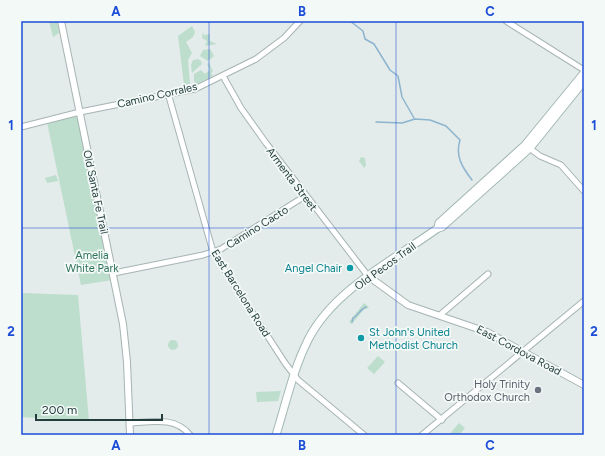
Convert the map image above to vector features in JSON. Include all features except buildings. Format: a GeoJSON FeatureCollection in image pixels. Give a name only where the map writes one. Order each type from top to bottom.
{"type":"FeatureCollection","features":[{"type":"Feature","properties":{"kind":"main road","name":"Old Pecos Trail"},"geometry":{"type":"LineString","coordinates":[[527,147],[584,71]]}},
{"type":"Feature","properties":{"kind":"main road","name":"Old Pecos Trail"},"geometry":{"type":"LineString","coordinates":[[276,435],[294,375],[308,340],[322,320],[337,303],[368,276],[448,222],[527,147],[584,81]]}},
{"type":"Feature","properties":{"kind":"street","name":"Old Santa Fe Trail"},"geometry":{"type":"LineString","coordinates":[[61,21],[114,273],[126,341],[130,435]]}},
{"type":"Feature","properties":{"kind":"street","name":"Camino Corrales"},"geometry":{"type":"LineString","coordinates":[[21,127],[80,112],[195,89],[256,59],[284,38],[300,21]]}},
{"type":"Feature","properties":{"kind":"street"},"geometry":{"type":"LineString","coordinates":[[506,21],[584,71]]}},
{"type":"Feature","properties":{"kind":"street","name":"Armenta Street"},"geometry":{"type":"LineString","coordinates":[[223,76],[253,126],[305,196],[368,276]]}},
{"type":"Feature","properties":{"kind":"street","name":"East Barcelona Road"},"geometry":{"type":"LineString","coordinates":[[168,94],[213,252],[294,375],[364,435]]}},
{"type":"Feature","properties":{"kind":"street"},"geometry":{"type":"LineString","coordinates":[[527,147],[540,156],[561,165],[584,191]]}},
{"type":"Feature","properties":{"kind":"street","name":"Camino Cacto"},"geometry":{"type":"LineString","coordinates":[[114,273],[213,252],[260,226],[305,196]]}},
{"type":"Feature","properties":{"kind":"street"},"geometry":{"type":"LineString","coordinates":[[440,315],[488,274]]}},
{"type":"Feature","properties":{"kind":"street","name":"East Cordova Road"},"geometry":{"type":"LineString","coordinates":[[368,276],[402,302],[487,332],[584,385]]}},
{"type":"Feature","properties":{"kind":"street"},"geometry":{"type":"LineString","coordinates":[[422,435],[584,301]]}},
{"type":"Feature","properties":{"kind":"street"},"geometry":{"type":"LineString","coordinates":[[398,383],[442,420]]}},
{"type":"Feature","properties":{"kind":"street"},"geometry":{"type":"LineString","coordinates":[[130,423],[168,421],[184,428],[190,435]]}},
{"type":"Feature","properties":{"kind":"green space"},"geometry":{"type":"Polygon","coordinates":[[[49,21],[57,21],[59,33],[53,37],[49,21]]]}},
{"type":"Feature","properties":{"kind":"green space"},"geometry":{"type":"Polygon","coordinates":[[[192,26],[195,32],[193,37],[186,42],[192,53],[188,60],[190,84],[184,85],[178,36],[192,26]]]}},
{"type":"Feature","properties":{"kind":"green space"},"geometry":{"type":"Polygon","coordinates":[[[203,32],[204,35],[210,34],[210,41],[217,44],[205,46],[207,41],[202,38],[203,32]]]}},
{"type":"Feature","properties":{"kind":"green space"},"geometry":{"type":"Polygon","coordinates":[[[210,49],[214,56],[208,61],[200,56],[203,50],[210,49]]]}},
{"type":"Feature","properties":{"kind":"green space"},"geometry":{"type":"Polygon","coordinates":[[[198,59],[202,64],[192,73],[191,65],[193,60],[198,59]]]}},
{"type":"Feature","properties":{"kind":"green space"},"geometry":{"type":"Polygon","coordinates":[[[209,63],[213,71],[211,73],[213,76],[197,84],[194,82],[194,74],[201,70],[205,74],[210,70],[207,64],[209,63]]]}},
{"type":"Feature","properties":{"kind":"green space","name":"Amelia White Park"},"geometry":{"type":"Polygon","coordinates":[[[75,116],[78,118],[112,280],[81,285],[47,122],[75,116]]]}},
{"type":"Feature","properties":{"kind":"green space"},"geometry":{"type":"Polygon","coordinates":[[[361,157],[365,158],[366,165],[364,168],[359,161],[361,157]]]}},
{"type":"Feature","properties":{"kind":"green space"},"geometry":{"type":"Polygon","coordinates":[[[56,175],[58,181],[47,183],[45,178],[56,175]]]}},
{"type":"Feature","properties":{"kind":"green space"},"geometry":{"type":"Polygon","coordinates":[[[21,293],[78,295],[89,421],[21,417],[21,293]]]}},
{"type":"Feature","properties":{"kind":"green space"},"geometry":{"type":"Polygon","coordinates":[[[364,303],[369,307],[367,309],[365,308],[352,324],[349,322],[364,303]]]}},
{"type":"Feature","properties":{"kind":"green space"},"geometry":{"type":"Polygon","coordinates":[[[173,340],[178,345],[173,350],[168,345],[173,340]]]}},
{"type":"Feature","properties":{"kind":"green space"},"geometry":{"type":"Polygon","coordinates":[[[378,356],[385,362],[374,374],[367,368],[378,356]]]}},
{"type":"Feature","properties":{"kind":"green space"},"geometry":{"type":"Polygon","coordinates":[[[281,391],[278,401],[257,402],[256,392],[281,391]]]}},
{"type":"Feature","properties":{"kind":"green space"},"geometry":{"type":"Polygon","coordinates":[[[459,423],[465,428],[459,435],[449,435],[459,423]]]}},
{"type":"Feature","properties":{"kind":"waterway"},"geometry":{"type":"LineString","coordinates":[[350,21],[363,31],[365,39],[374,44],[390,70],[398,76],[402,97],[414,118]]}},
{"type":"Feature","properties":{"kind":"waterway"},"geometry":{"type":"LineString","coordinates":[[376,122],[402,123],[415,119],[430,120],[446,126],[460,140],[458,151],[460,161],[472,180]]}},
{"type":"Feature","properties":{"kind":"waterway"},"geometry":{"type":"LineString","coordinates":[[352,322],[353,318],[366,307]]}},
{"type":"Feature","properties":{"kind":"place","name":"Angel Chair"},"geometry":{"type":"Point","coordinates":[350,268]}},
{"type":"Feature","properties":{"kind":"place","name":"St John's United Methodist Church"},"geometry":{"type":"Point","coordinates":[361,338]}},
{"type":"Feature","properties":{"kind":"place","name":"Holy Trinity Orthodox Church"},"geometry":{"type":"Point","coordinates":[538,390]}}]}
